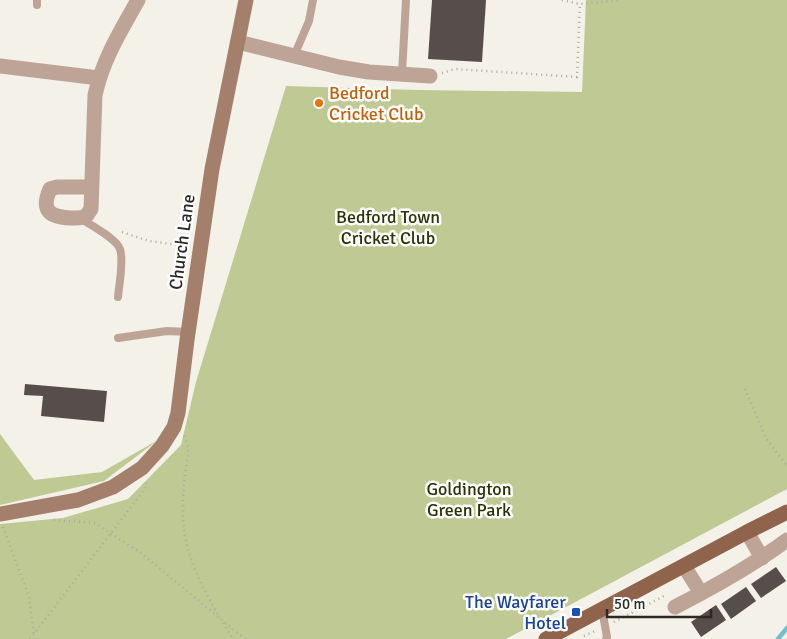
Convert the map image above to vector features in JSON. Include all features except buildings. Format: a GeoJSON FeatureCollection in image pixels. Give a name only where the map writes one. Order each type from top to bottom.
{"type":"FeatureCollection","features":[{"type":"Feature","properties":{"kind":"main road"},"geometry":{"type":"LineString","coordinates":[[546,639],[787,512]]}},
{"type":"Feature","properties":{"kind":"street"},"geometry":{"type":"LineString","coordinates":[[91,187],[57,187],[50,189],[47,196],[47,208],[51,214],[57,217],[80,218],[87,215],[91,208],[95,96],[99,78],[103,64],[138,0]]}},
{"type":"Feature","properties":{"kind":"street","name":"Church Lane"},"geometry":{"type":"LineString","coordinates":[[1,513],[78,500],[113,487],[142,468],[162,446],[174,428],[178,413],[212,169],[246,0]]}},
{"type":"Feature","properties":{"kind":"street"},"geometry":{"type":"LineString","coordinates":[[238,42],[339,67],[430,76]]}},
{"type":"Feature","properties":{"kind":"street"},"geometry":{"type":"LineString","coordinates":[[0,66],[99,78]]}},
{"type":"Feature","properties":{"kind":"street"},"geometry":{"type":"LineString","coordinates":[[747,532],[762,558]]}},
{"type":"Feature","properties":{"kind":"street"},"geometry":{"type":"LineString","coordinates":[[675,606],[762,558],[787,540]]}},
{"type":"Feature","properties":{"kind":"street"},"geometry":{"type":"LineString","coordinates":[[684,566],[701,593]]}},
{"type":"Feature","properties":{"kind":"lane"},"geometry":{"type":"LineString","coordinates":[[294,56],[309,21],[313,0]]}},
{"type":"Feature","properties":{"kind":"lane"},"geometry":{"type":"LineString","coordinates":[[402,74],[406,0]]}},
{"type":"Feature","properties":{"kind":"lane"},"geometry":{"type":"LineString","coordinates":[[80,218],[114,240],[120,249],[118,297]]}},
{"type":"Feature","properties":{"kind":"lane"},"geometry":{"type":"LineString","coordinates":[[118,338],[167,332],[188,332]]}},
{"type":"Feature","properties":{"kind":"lane"},"geometry":{"type":"LineString","coordinates":[[602,609],[606,639]]}},
{"type":"Feature","properties":{"kind":"path"},"geometry":{"type":"LineString","coordinates":[[562,0],[580,4],[621,0]]}},
{"type":"Feature","properties":{"kind":"path"},"geometry":{"type":"LineString","coordinates":[[430,76],[455,70],[577,77],[580,4]]}},
{"type":"Feature","properties":{"kind":"path"},"geometry":{"type":"LineString","coordinates":[[116,230],[148,241],[200,248]]}},
{"type":"Feature","properties":{"kind":"path"},"geometry":{"type":"LineString","coordinates":[[745,388],[766,438],[786,460],[787,466]]}},
{"type":"Feature","properties":{"kind":"path"},"geometry":{"type":"LineString","coordinates":[[174,428],[184,434],[188,443],[184,482],[184,538],[189,556],[202,586],[233,639]]}},
{"type":"Feature","properties":{"kind":"path"},"geometry":{"type":"LineString","coordinates":[[30,639],[147,486],[142,468]]}},
{"type":"Feature","properties":{"kind":"path"},"geometry":{"type":"LineString","coordinates":[[1,513],[29,597],[34,632]]}},
{"type":"Feature","properties":{"kind":"path"},"geometry":{"type":"LineString","coordinates":[[47,519],[94,523],[141,553],[245,639]]}},
{"type":"Feature","properties":{"kind":"green space","name":"Goldington Green Park"},"geometry":{"type":"Polygon","coordinates":[[[586,0],[787,0],[787,489],[506,639],[0,639],[0,524],[63,518],[128,499],[181,445],[196,382],[286,86],[582,92],[586,0]]]}},
{"type":"Feature","properties":{"kind":"green space"},"geometry":{"type":"Polygon","coordinates":[[[0,434],[34,480],[102,472],[158,440],[104,481],[0,505],[0,434]]]}},
{"type":"Feature","properties":{"kind":"waterway"},"geometry":{"type":"LineString","coordinates":[[778,639],[787,628]]}},
{"type":"Feature","properties":{"kind":"place","name":"Bedford Cricket Club"},"geometry":{"type":"Point","coordinates":[319,103]}},
{"type":"Feature","properties":{"kind":"place","name":"The Wayfarer Hotel"},"geometry":{"type":"Point","coordinates":[576,612]}},
{"type":"Feature","properties":{"kind":"park label","name":"Bedford Town Cricket Club"},"geometry":{"type":"Point","coordinates":[388,227]}}]}
